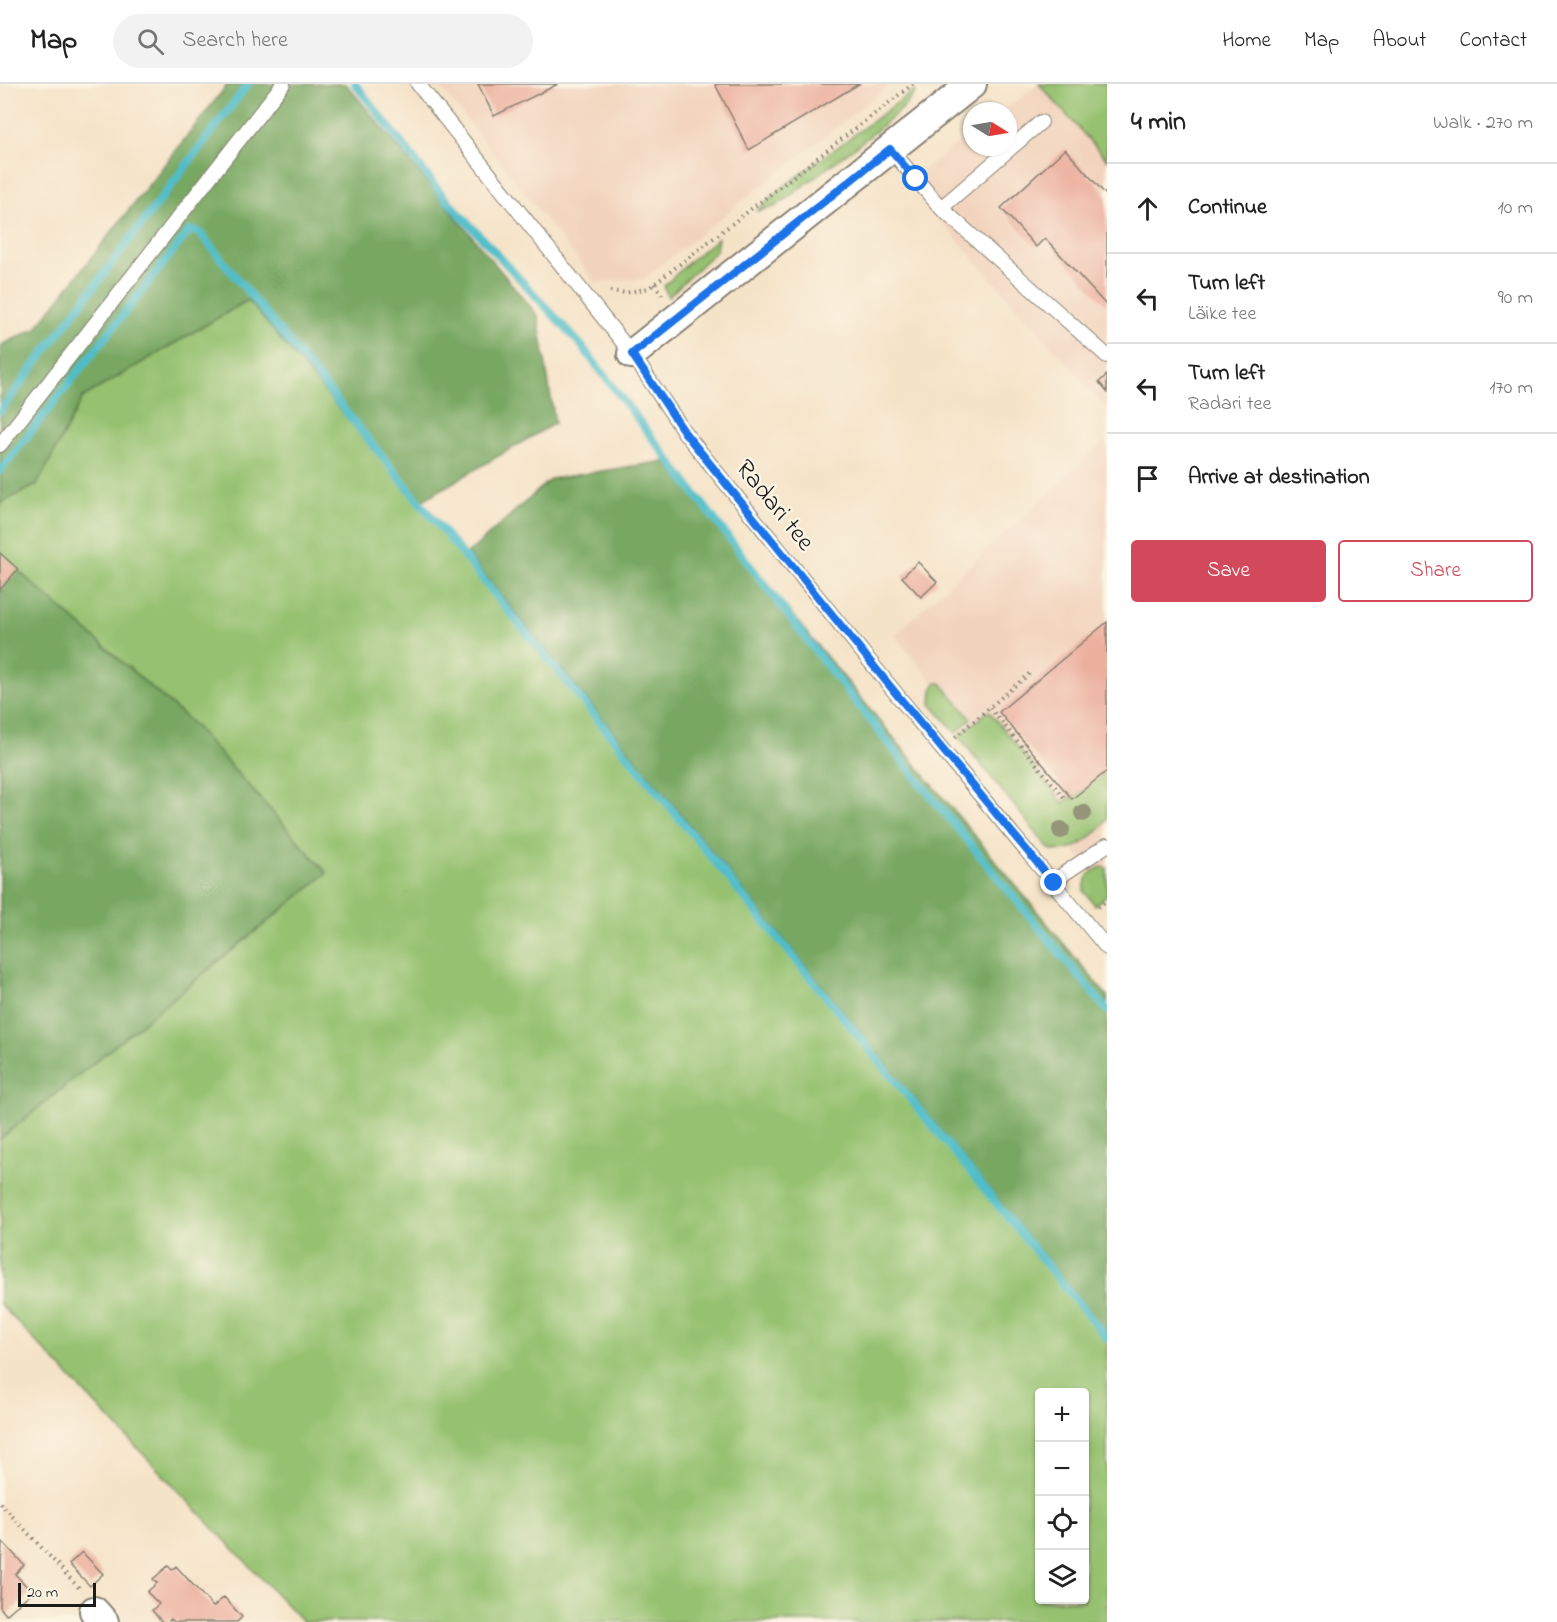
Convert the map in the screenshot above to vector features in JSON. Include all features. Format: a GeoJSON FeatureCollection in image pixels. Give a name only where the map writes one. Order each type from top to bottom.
{"type":"FeatureCollection","features":[{"type":"Feature","properties":{"kind":"street"},"geometry":{"type":"LineString","coordinates":[[632,354],[890,149],[961,87]]}},
{"type":"Feature","properties":{"kind":"lane"},"geometry":{"type":"LineString","coordinates":[[0,445],[283,84]]}},
{"type":"Feature","properties":{"kind":"lane","name":"Radari tee"},"geometry":{"type":"LineString","coordinates":[[418,84],[632,354],[685,433],[1107,948]]}},
{"type":"Feature","properties":{"kind":"lane"},"geometry":{"type":"LineString","coordinates":[[941,208],[1041,122]]}},
{"type":"Feature","properties":{"kind":"lane"},"geometry":{"type":"LineString","coordinates":[[890,149],[941,208],[1107,356]]}},
{"type":"Feature","properties":{"kind":"lane"},"geometry":{"type":"LineString","coordinates":[[1054,883],[1107,845]]}},
{"type":"Feature","properties":{"kind":"path"},"geometry":{"type":"LineString","coordinates":[[610,291],[639,292],[649,288],[913,84]]}},
{"type":"Feature","properties":{"kind":"path"},"geometry":{"type":"LineString","coordinates":[[954,737],[1029,672]]}},
{"type":"Feature","properties":{"kind":"path"},"geometry":{"type":"LineString","coordinates":[[990,708],[1066,800]]}},
{"type":"Feature","properties":{"kind":"path"},"geometry":{"type":"LineString","coordinates":[[1095,910],[1107,900]]}},
{"type":"Feature","properties":{"kind":"path"},"geometry":{"type":"LineString","coordinates":[[0,1503],[87,1595],[99,1617]]}},
{"type":"Feature","properties":{"kind":"shaded area"},"geometry":{"type":"Polygon","coordinates":[[[438,84],[891,84],[645,278],[596,283],[438,84]]]}},
{"type":"Feature","properties":{"kind":"shaded area"},"geometry":{"type":"Polygon","coordinates":[[[1039,84],[1107,160],[1107,409],[906,182],[963,140],[963,156],[1017,156],[1017,102],[1014,102],[1039,84]]]}},
{"type":"Feature","properties":{"kind":"shaded area"},"geometry":{"type":"Polygon","coordinates":[[[1107,439],[1107,891],[894,635],[1107,439]]]}},
{"type":"Feature","properties":{"kind":"green space"},"geometry":{"type":"Polygon","coordinates":[[[228,84],[346,84],[538,316],[555,423],[418,503],[248,300],[83,397],[37,485],[0,503],[0,346],[36,328],[228,84]]]}},
{"type":"Feature","properties":{"kind":"green space"},"geometry":{"type":"Polygon","coordinates":[[[1039,84],[1107,84],[1107,160],[1039,84]]]}},
{"type":"Feature","properties":{"kind":"green space"},"geometry":{"type":"Polygon","coordinates":[[[913,91],[916,92],[902,109],[875,132],[775,207],[757,211],[774,194],[913,91]]]}},
{"type":"Feature","properties":{"kind":"green space"},"geometry":{"type":"Polygon","coordinates":[[[718,238],[716,251],[668,297],[664,286],[718,238]]]}},
{"type":"Feature","properties":{"kind":"green space"},"geometry":{"type":"Polygon","coordinates":[[[248,300],[418,503],[467,554],[1107,1333],[1107,1622],[303,1622],[0,1304],[0,1139],[327,873],[193,724],[0,555],[0,503],[37,485],[83,397],[248,300]]]}},
{"type":"Feature","properties":{"kind":"green space"},"geometry":{"type":"Polygon","coordinates":[[[665,461],[1107,996],[1107,1333],[467,554],[551,479],[665,461]]]}},
{"type":"Feature","properties":{"kind":"green space"},"geometry":{"type":"Polygon","coordinates":[[[0,555],[193,724],[327,873],[0,1139],[0,555]]]}},
{"type":"Feature","properties":{"kind":"green space"},"geometry":{"type":"Polygon","coordinates":[[[936,683],[941,683],[971,719],[956,733],[931,704],[932,690],[936,683]]]}},
{"type":"Feature","properties":{"kind":"green space"},"geometry":{"type":"Polygon","coordinates":[[[989,711],[1063,803],[1070,797],[1072,799],[1107,771],[1107,820],[1089,839],[1066,850],[1049,849],[958,736],[989,711]]]}},
{"type":"Feature","properties":{"kind":"green space"},"geometry":{"type":"Polygon","coordinates":[[[1102,867],[1107,868],[1107,895],[1095,905],[1084,892],[1084,887],[1090,873],[1102,867]]]}},
{"type":"Feature","properties":{"kind":"building"},"geometry":{"type":"Polygon","coordinates":[[[478,84],[558,84],[494,116],[478,84]]]}},
{"type":"Feature","properties":{"kind":"building"},"geometry":{"type":"Polygon","coordinates":[[[715,84],[859,84],[749,150],[715,84]]]}},
{"type":"Feature","properties":{"kind":"building"},"geometry":{"type":"Polygon","coordinates":[[[1065,149],[1107,196],[1107,306],[1045,238],[1036,247],[1001,208],[1065,149]]]}},
{"type":"Feature","properties":{"kind":"building"},"geometry":{"type":"Polygon","coordinates":[[[1107,375],[1107,392],[1099,382],[1107,375]]]}},
{"type":"Feature","properties":{"kind":"building"},"geometry":{"type":"Polygon","coordinates":[[[0,553],[18,569],[0,590],[0,553]]]}},
{"type":"Feature","properties":{"kind":"building"},"geometry":{"type":"Polygon","coordinates":[[[918,562],[937,582],[921,597],[902,577],[918,562]]]}},
{"type":"Feature","properties":{"kind":"building"},"geometry":{"type":"Polygon","coordinates":[[[1107,622],[1107,771],[1072,799],[999,712],[1107,622]]]}},
{"type":"Feature","properties":{"kind":"building"},"geometry":{"type":"Polygon","coordinates":[[[2,1541],[24,1565],[15,1574],[32,1592],[6,1615],[0,1607],[2,1541]]]}},
{"type":"Feature","properties":{"kind":"building"},"geometry":{"type":"Polygon","coordinates":[[[82,1552],[103,1574],[90,1586],[69,1564],[82,1552]]]}},
{"type":"Feature","properties":{"kind":"building"},"geometry":{"type":"Polygon","coordinates":[[[168,1566],[172,1570],[176,1566],[213,1607],[224,1597],[242,1617],[237,1622],[174,1622],[171,1619],[168,1622],[162,1622],[152,1610],[159,1604],[147,1592],[157,1583],[153,1579],[168,1566]]]}},
{"type":"Feature","properties":{"kind":"waterway"},"geometry":{"type":"LineString","coordinates":[[0,411],[248,84]]}},
{"type":"Feature","properties":{"kind":"waterway"},"geometry":{"type":"LineString","coordinates":[[355,84],[444,197],[581,345],[817,653],[925,789],[1107,1010]]}},
{"type":"Feature","properties":{"kind":"waterway"},"geometry":{"type":"LineString","coordinates":[[0,471],[189,231],[199,232],[1107,1338]]}},
{"type":"Feature","properties":{"kind":"route"},"geometry":{"type":"LineString","coordinates":[[916,179],[890,149],[632,354],[685,433],[898,696],[1054,883]]}}]}
